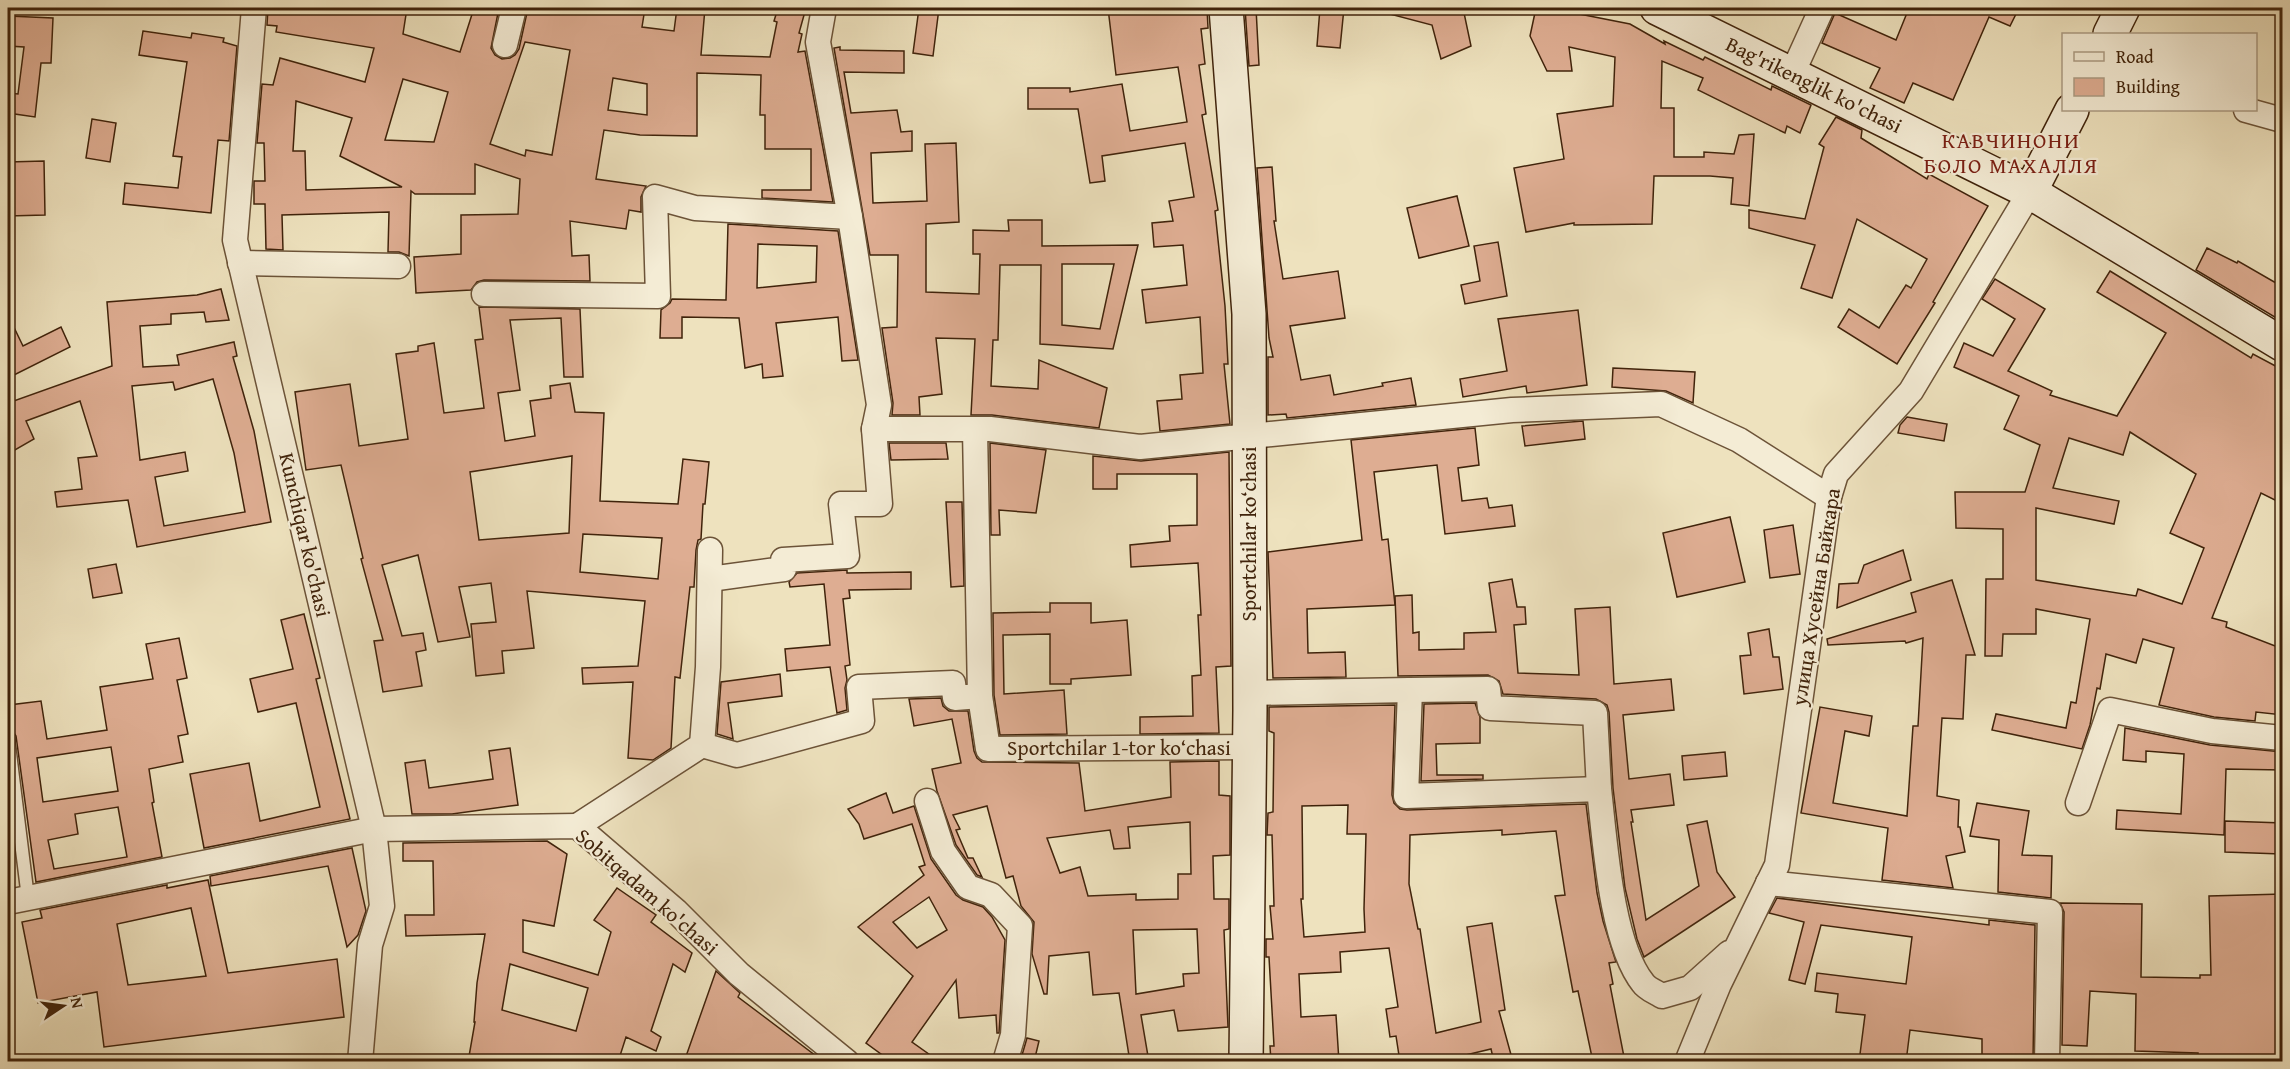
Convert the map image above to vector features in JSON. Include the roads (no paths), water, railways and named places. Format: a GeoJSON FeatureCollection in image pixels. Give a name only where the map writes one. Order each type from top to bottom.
{"type":"FeatureCollection","features":[{"type":"Feature","properties":{"kind":"street","name":"Kunchiqar ko'chasi"},"geometry":{"type":"LineString","coordinates":[[254,8],[235,240],[374,829],[382,906],[369,945],[360,1062]]}},
{"type":"Feature","properties":{"kind":"street"},"geometry":{"type":"LineString","coordinates":[[505,45],[514,8]]}},
{"type":"Feature","properties":{"kind":"street"},"geometry":{"type":"LineString","coordinates":[[710,579],[784,568],[783,560],[848,556],[841,504],[880,504],[874,429],[879,405],[850,218],[818,42],[824,8]]}},
{"type":"Feature","properties":{"kind":"street","name":"Sportchilar ko‘chasi"},"geometry":{"type":"LineString","coordinates":[[1226,8],[1249,314],[1250,747],[1246,1062]]}},
{"type":"Feature","properties":{"kind":"street","name":"Bag'rikenglik ko'chasi"},"geometry":{"type":"LineString","coordinates":[[1657,8],[2030,192],[2283,344]]}},
{"type":"Feature","properties":{"kind":"street"},"geometry":{"type":"LineString","coordinates":[[1792,74],[1822,8]]}},
{"type":"Feature","properties":{"kind":"street"},"geometry":{"type":"LineString","coordinates":[[2110,33],[2123,8]]}},
{"type":"Feature","properties":{"kind":"street"},"geometry":{"type":"LineString","coordinates":[[2030,192],[2071,111]]}},
{"type":"Feature","properties":{"kind":"street"},"geometry":{"type":"LineString","coordinates":[[2250,111],[2283,120]]}},
{"type":"Feature","properties":{"kind":"street","name":"улица Хусейна Байкара"},"geometry":{"type":"LineString","coordinates":[[1687,1062],[1719,984],[1777,865],[1829,497],[1836,474],[1911,391],[2030,192]]}},
{"type":"Feature","properties":{"kind":"street"},"geometry":{"type":"LineString","coordinates":[[484,294],[658,296],[655,197],[695,208],[850,218]]}},
{"type":"Feature","properties":{"kind":"street"},"geometry":{"type":"LineString","coordinates":[[240,262],[398,266]]}},
{"type":"Feature","properties":{"kind":"street"},"geometry":{"type":"LineString","coordinates":[[874,429],[990,429],[1140,447],[1512,410],[1661,404],[1739,440],[1829,497]]}},
{"type":"Feature","properties":{"kind":"street"},"geometry":{"type":"LineString","coordinates":[[577,826],[702,745],[737,755],[862,721],[858,687],[953,683],[955,698],[980,691],[975,429]]}},
{"type":"Feature","properties":{"kind":"street"},"geometry":{"type":"LineString","coordinates":[[702,745],[708,667],[710,550]]}},
{"type":"Feature","properties":{"kind":"street"},"geometry":{"type":"LineString","coordinates":[[1250,693],[1410,690],[1488,689],[1490,708],[1595,713],[1599,789],[1406,796],[1410,690]]}},
{"type":"Feature","properties":{"kind":"street","name":"Sportchilar 1-tor ko‘chasi"},"geometry":{"type":"LineString","coordinates":[[980,691],[988,749],[1250,747]]}},
{"type":"Feature","properties":{"kind":"street"},"geometry":{"type":"LineString","coordinates":[[2078,803],[2110,710],[2212,731],[2283,738]]}},
{"type":"Feature","properties":{"kind":"street","name":"улица Хусейна Байкара"},"geometry":{"type":"LineString","coordinates":[[1599,789],[1612,892],[1628,956],[1644,985],[1662,996],[1690,988],[1737,945]]}},
{"type":"Feature","properties":{"kind":"street"},"geometry":{"type":"LineString","coordinates":[[927,801],[943,850],[968,887],[990,895],[1020,926],[1013,1035],[1005,1062]]}},
{"type":"Feature","properties":{"kind":"street","name":"Sobitqadam ko'chasi"},"geometry":{"type":"LineString","coordinates":[[18,900],[374,829],[577,826],[676,911],[739,974],[847,1062]]}},
{"type":"Feature","properties":{"kind":"street"},"geometry":{"type":"LineString","coordinates":[[1768,883],[2050,912],[2047,1062]]}},
{"type":"Feature","properties":{"kind":"lane"},"geometry":{"type":"LineString","coordinates":[[8,737],[18,900]]}},
{"type":"Feature","properties":{"kind":"district","name":"КАВЧИНОНИ БОЛО МАХАЛЛЯ"},"geometry":{"type":"Point","coordinates":[2011,152]}}]}
